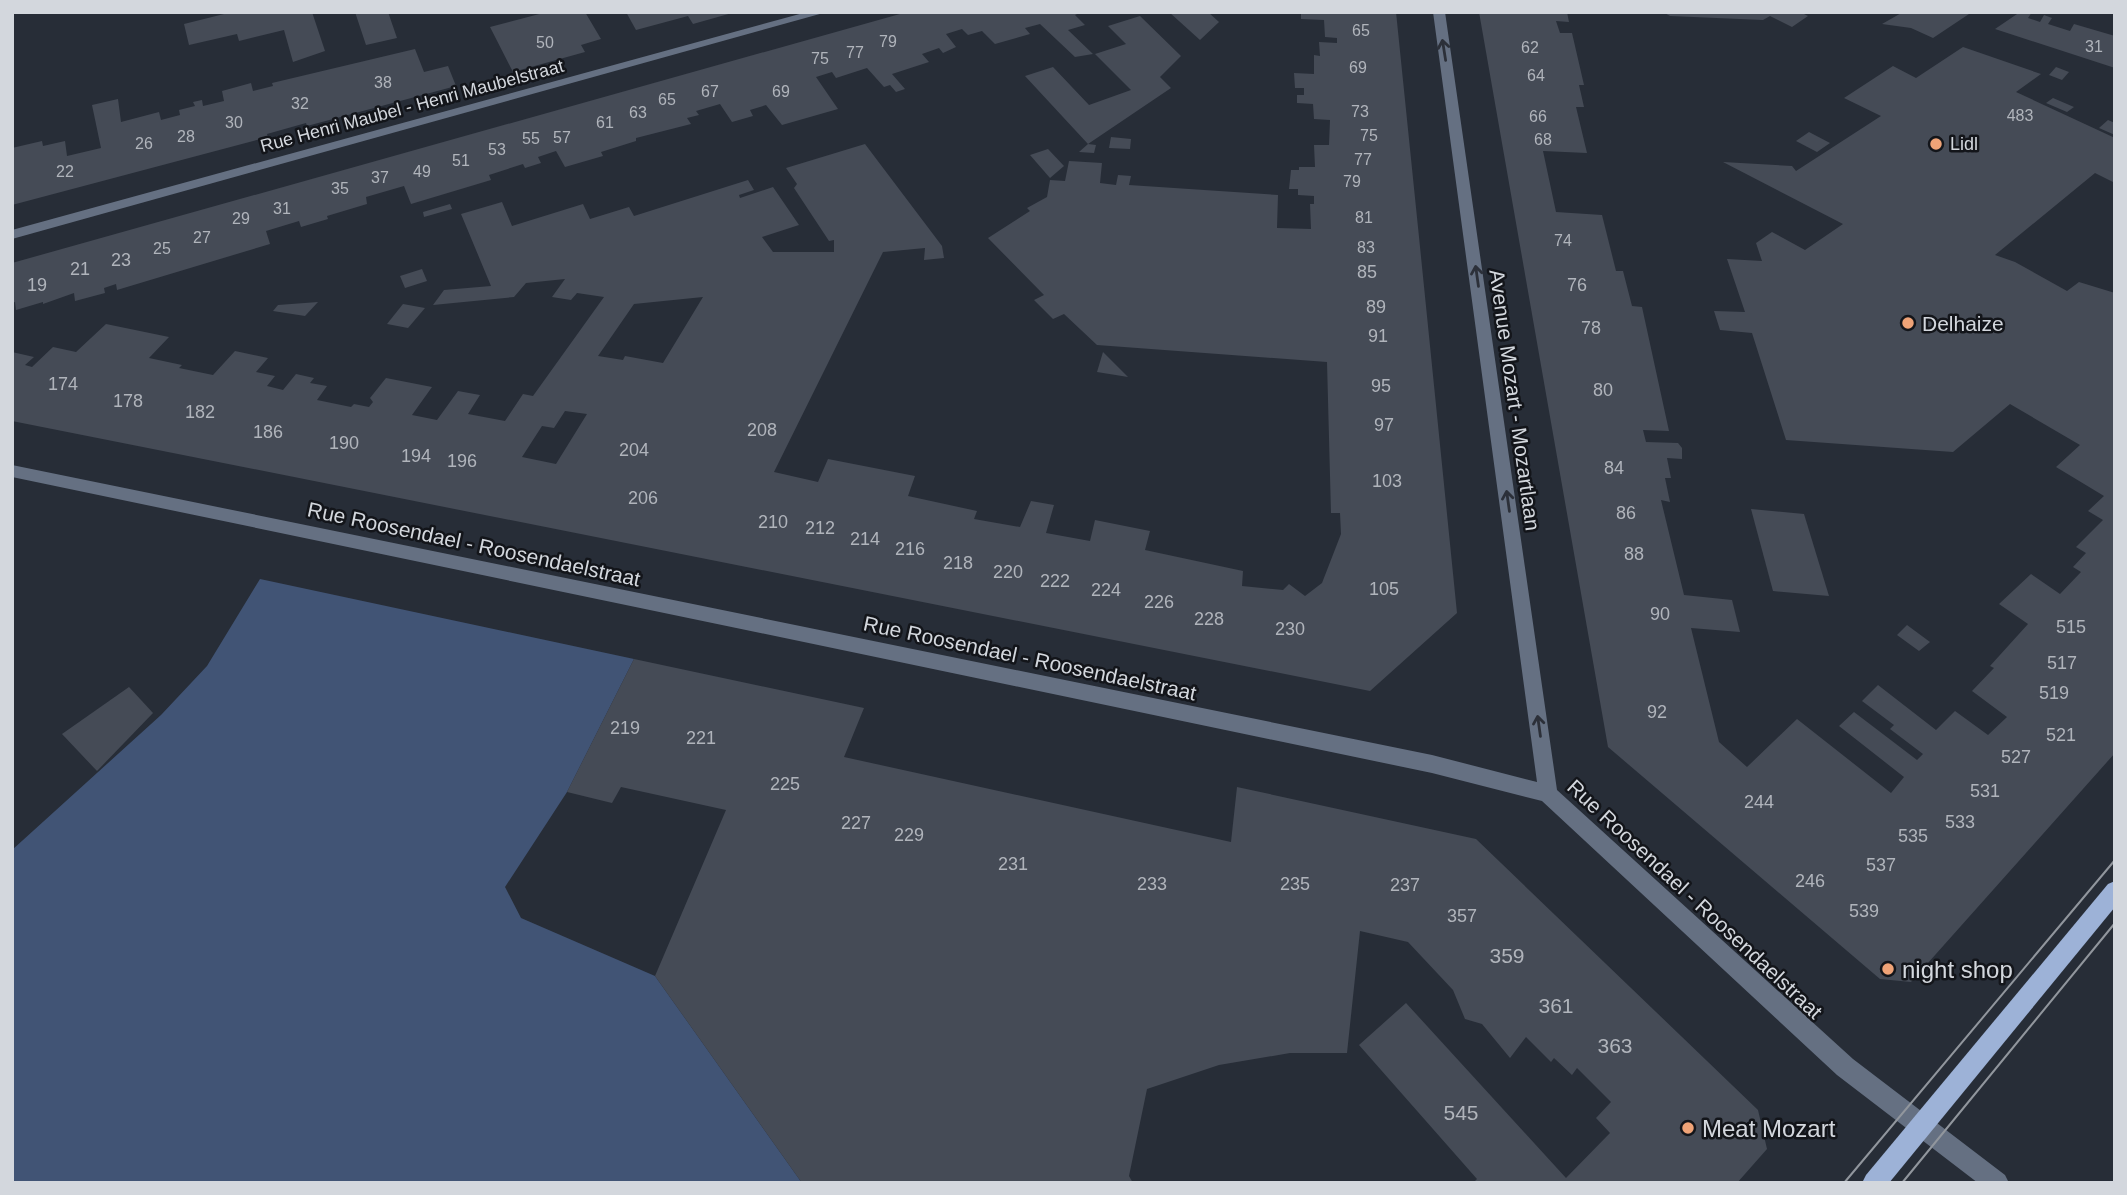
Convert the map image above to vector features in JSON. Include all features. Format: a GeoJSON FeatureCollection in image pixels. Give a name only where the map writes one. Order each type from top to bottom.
{"type":"FeatureCollection","features":[{"type":"Feature","properties":{"kind":"main road"},"geometry":{"type":"LineString","coordinates":[[1874,1183],[2115,891]]}},
{"type":"Feature","properties":{"kind":"street","name":"Rue Henri Maubel - Henri Maubelstraat"},"geometry":{"type":"LineString","coordinates":[[12,234],[821,12]]}},
{"type":"Feature","properties":{"kind":"street","name":"Avenue Mozart - Mozartlaan"},"geometry":{"type":"LineString","coordinates":[[1439,12],[1548,794]]}},
{"type":"Feature","properties":{"kind":"street","name":"Rue Roosendael - Roosendaelstraat"},"geometry":{"type":"LineString","coordinates":[[12,471],[1405,759],[1548,794],[1845,1067],[1997,1183]]}},
{"type":"Feature","properties":{"kind":"shaded area"},"geometry":{"type":"Polygon","coordinates":[[[260,579],[634,659],[567,792],[505,887],[521,918],[655,976],[802,1183],[12,1183],[12,850],[161,715],[207,666],[260,579]]]}},
{"type":"Feature","properties":{"kind":"building"},"geometry":{"type":"Polygon","coordinates":[[[232,12],[312,12],[325,51],[293,62],[284,30],[239,41],[237,34],[189,45],[184,24],[232,12]]]}},
{"type":"Feature","properties":{"kind":"building"},"geometry":{"type":"Polygon","coordinates":[[[355,12],[388,12],[397,38],[366,45],[355,12]]]}},
{"type":"Feature","properties":{"kind":"building"},"geometry":{"type":"Polygon","coordinates":[[[547,12],[585,12],[601,39],[581,45],[585,52],[513,72],[490,27],[547,12]]]}},
{"type":"Feature","properties":{"kind":"building"},"geometry":{"type":"Polygon","coordinates":[[[626,12],[732,13],[693,24],[688,16],[636,30],[626,12]]]}},
{"type":"Feature","properties":{"kind":"building"},"geometry":{"type":"Polygon","coordinates":[[[907,12],[1081,12],[1075,15],[1085,25],[1068,30],[1093,54],[1075,57],[1040,24],[1025,28],[1030,34],[995,44],[982,31],[968,35],[962,29],[946,34],[956,47],[943,53],[939,48],[922,54],[929,62],[892,74],[905,89],[896,92],[890,85],[884,87],[867,68],[836,78],[832,72],[816,77],[838,109],[782,125],[766,105],[750,110],[753,116],[732,122],[720,104],[696,111],[699,115],[687,118],[691,124],[636,138],[636,141],[601,152],[603,156],[565,167],[556,151],[538,157],[541,163],[525,168],[523,164],[489,175],[491,180],[411,204],[404,186],[366,197],[367,204],[327,216],[328,219],[301,227],[299,221],[266,231],[270,244],[117,290],[116,284],[104,288],[105,293],[75,301],[74,293],[16,310],[15,302],[12,303],[12,263],[907,12]]]}},
{"type":"Feature","properties":{"kind":"building"},"geometry":{"type":"Polygon","coordinates":[[[1169,12],[1208,12],[1219,22],[1200,40],[1169,12]]]}},
{"type":"Feature","properties":{"kind":"building"},"geometry":{"type":"Polygon","coordinates":[[[1301,12],[1396,12],[1457,613],[1370,691],[12,421],[12,352],[34,357],[25,365],[32,367],[53,347],[76,352],[106,324],[169,337],[149,358],[182,365],[179,368],[213,375],[235,351],[268,358],[256,372],[275,376],[267,386],[283,390],[296,374],[314,378],[310,383],[327,386],[317,400],[351,407],[354,404],[369,407],[373,402],[370,398],[386,378],[432,387],[412,415],[437,420],[458,391],[480,395],[468,414],[505,421],[523,394],[533,396],[604,297],[577,293],[571,300],[552,297],[565,279],[526,283],[514,297],[433,305],[444,290],[491,286],[461,214],[502,202],[512,226],[583,204],[590,219],[629,207],[634,216],[748,180],[754,190],[739,195],[740,198],[773,187],[799,225],[762,237],[773,252],[834,252],[834,240],[829,241],[794,188],[797,184],[786,168],[865,144],[942,246],[944,258],[924,260],[925,248],[883,252],[774,472],[818,482],[828,459],[915,476],[908,496],[977,511],[974,519],[1020,527],[1031,501],[1054,505],[1046,533],[1090,541],[1095,520],[1150,531],[1145,550],[1243,571],[1242,586],[1283,590],[1289,584],[1305,596],[1322,583],[1341,534],[1340,513],[1331,513],[1327,362],[1097,345],[1064,314],[1053,319],[1034,300],[1044,295],[988,238],[1030,211],[1027,208],[1047,197],[1050,180],[1065,181],[1069,161],[1102,163],[1100,183],[1116,185],[1118,175],[1131,176],[1129,185],[1278,195],[1277,228],[1311,229],[1310,204],[1314,204],[1314,196],[1298,195],[1298,189],[1289,189],[1291,170],[1315,167],[1314,145],[1329,145],[1330,120],[1314,119],[1313,104],[1297,103],[1297,95],[1304,95],[1304,88],[1295,88],[1294,73],[1314,74],[1314,55],[1320,56],[1319,42],[1337,43],[1337,38],[1325,37],[1324,20],[1301,19],[1301,12]],[[703,297],[634,304],[598,356],[623,360],[625,356],[663,363],[703,297]],[[565,411],[554,428],[542,426],[522,457],[556,464],[587,414],[565,411]]]}},
{"type":"Feature","properties":{"kind":"building"},"geometry":{"type":"Polygon","coordinates":[[[1479,12],[1567,12],[1569,22],[1556,21],[1560,33],[1572,33],[1584,85],[1579,85],[1584,107],[1576,107],[1587,153],[1543,151],[1556,212],[1602,215],[1616,271],[1623,271],[1632,306],[1642,307],[1669,431],[1643,430],[1646,442],[1678,443],[1682,448],[1682,459],[1667,458],[1671,478],[1665,478],[1670,502],[1661,500],[1684,595],[1732,600],[1740,632],[1691,628],[1719,742],[1747,767],[1797,719],[1891,793],[1904,777],[1839,726],[1854,712],[1917,760],[1923,754],[1890,729],[1894,725],[1862,701],[1878,685],[1936,730],[1955,711],[1988,735],[2007,717],[1972,691],[1994,668],[1990,666],[2028,624],[1999,604],[2031,574],[2060,594],[2081,572],[2073,567],[2086,553],[2076,547],[2103,520],[2088,511],[2104,496],[2056,467],[2080,445],[2010,404],[1953,452],[1786,440],[1752,333],[1720,330],[1714,311],[1745,312],[1727,259],[1762,261],[1756,243],[1772,232],[1805,250],[1843,224],[1723,162],[1792,166],[1796,171],[1881,116],[1844,98],[1893,66],[1916,78],[1963,47],[2041,74],[2016,92],[2115,138],[2115,183],[2095,173],[1995,255],[2015,262],[2067,291],[2079,282],[2115,293],[2115,753],[1911,982],[1880,979],[1608,747],[1479,12]]]}},
{"type":"Feature","properties":{"kind":"building"},"geometry":{"type":"Polygon","coordinates":[[[1663,12],[1800,12],[1808,16],[1792,27],[1770,16],[1763,20],[1670,16],[1663,12]]]}},
{"type":"Feature","properties":{"kind":"building"},"geometry":{"type":"Polygon","coordinates":[[[1903,12],[1972,12],[1933,38],[1911,28],[1882,24],[1903,12]]]}},
{"type":"Feature","properties":{"kind":"building"},"geometry":{"type":"Polygon","coordinates":[[[2020,12],[2032,12],[2028,18],[2040,22],[2044,15],[2052,18],[2048,24],[2070,31],[2074,24],[2115,36],[2115,68],[1995,29],[2020,12]]]}},
{"type":"Feature","properties":{"kind":"building"},"geometry":{"type":"Polygon","coordinates":[[[1140,16],[1181,56],[1160,77],[1171,88],[1088,144],[1025,76],[1053,67],[1089,105],[1131,90],[1095,54],[1126,44],[1108,26],[1140,16]]]}},
{"type":"Feature","properties":{"kind":"building"},"geometry":{"type":"Polygon","coordinates":[[[415,49],[424,72],[448,66],[456,86],[307,126],[306,123],[267,134],[268,137],[12,205],[12,148],[42,141],[43,146],[65,141],[67,156],[101,148],[92,105],[118,99],[121,122],[159,112],[161,120],[180,115],[179,110],[195,106],[193,102],[202,100],[203,106],[224,101],[222,91],[251,83],[253,91],[273,86],[272,83],[415,49]]]}},
{"type":"Feature","properties":{"kind":"building"},"geometry":{"type":"Polygon","coordinates":[[[2056,67],[2069,72],[2062,80],[2049,75],[2056,67]]]}},
{"type":"Feature","properties":{"kind":"building"},"geometry":{"type":"Polygon","coordinates":[[[2053,98],[2074,107],[2067,112],[2046,103],[2053,98]]]}},
{"type":"Feature","properties":{"kind":"building"},"geometry":{"type":"Polygon","coordinates":[[[2108,120],[2115,123],[2115,135],[2099,128],[2108,120]]]}},
{"type":"Feature","properties":{"kind":"building"},"geometry":{"type":"Polygon","coordinates":[[[1809,132],[1830,143],[1817,152],[1796,141],[1809,132]]]}},
{"type":"Feature","properties":{"kind":"building"},"geometry":{"type":"Polygon","coordinates":[[[1111,137],[1131,139],[1130,149],[1109,148],[1111,137]]]}},
{"type":"Feature","properties":{"kind":"building"},"geometry":{"type":"Polygon","coordinates":[[[1088,144],[1096,145],[1094,153],[1079,152],[1088,144]]]}},
{"type":"Feature","properties":{"kind":"building"},"geometry":{"type":"Polygon","coordinates":[[[1048,149],[1064,166],[1050,178],[1030,155],[1048,149]]]}},
{"type":"Feature","properties":{"kind":"building"},"geometry":{"type":"Polygon","coordinates":[[[450,204],[452,209],[424,217],[423,212],[450,204]]]}},
{"type":"Feature","properties":{"kind":"building"},"geometry":{"type":"Polygon","coordinates":[[[422,269],[427,281],[405,288],[400,276],[422,269]]]}},
{"type":"Feature","properties":{"kind":"building"},"geometry":{"type":"Polygon","coordinates":[[[318,302],[305,316],[273,311],[278,305],[318,302]]]}},
{"type":"Feature","properties":{"kind":"building"},"geometry":{"type":"Polygon","coordinates":[[[403,304],[425,308],[408,328],[387,324],[403,304]]]}},
{"type":"Feature","properties":{"kind":"building"},"geometry":{"type":"Polygon","coordinates":[[[1103,352],[1128,377],[1097,372],[1103,352]]]}},
{"type":"Feature","properties":{"kind":"building"},"geometry":{"type":"Polygon","coordinates":[[[1751,509],[1804,514],[1829,596],[1773,591],[1751,509]]]}},
{"type":"Feature","properties":{"kind":"building"},"geometry":{"type":"Polygon","coordinates":[[[1907,625],[1930,642],[1919,651],[1897,635],[1907,625]]]}},
{"type":"Feature","properties":{"kind":"building"},"geometry":{"type":"Polygon","coordinates":[[[634,659],[864,708],[844,757],[1231,842],[1237,787],[1476,839],[1758,1110],[1767,1149],[1737,1183],[1473,1183],[1477,1179],[1359,1045],[1406,1003],[1566,1178],[1610,1133],[1596,1118],[1611,1102],[1577,1068],[1572,1075],[1554,1058],[1551,1062],[1526,1037],[1510,1058],[1482,1024],[1465,1019],[1453,990],[1408,942],[1360,931],[1347,1053],[1290,1053],[1219,1065],[1147,1089],[1129,1176],[1133,1183],[802,1183],[655,976],[726,810],[621,787],[612,803],[567,792],[634,659]]]}},
{"type":"Feature","properties":{"kind":"building"},"geometry":{"type":"Polygon","coordinates":[[[129,687],[153,713],[97,771],[62,734],[129,687]]]}},
{"type":"Feature","properties":{"kind":"tram line"},"geometry":{"type":"LineString","coordinates":[[1844,1183],[2115,860]]}},
{"type":"Feature","properties":{"kind":"tram line"},"geometry":{"type":"LineString","coordinates":[[1902,1183],[2115,923]]}},
{"type":"Feature","properties":{"kind":"place","name":"Lidl"},"geometry":{"type":"Point","coordinates":[1936,144]}},
{"type":"Feature","properties":{"kind":"place","name":"Delhaize"},"geometry":{"type":"Point","coordinates":[1908,323]}},
{"type":"Feature","properties":{"kind":"place","name":"night shop"},"geometry":{"type":"Point","coordinates":[1888,969]}},
{"type":"Feature","properties":{"kind":"place","name":"Meat Mozart"},"geometry":{"type":"Point","coordinates":[1688,1128]}}]}
